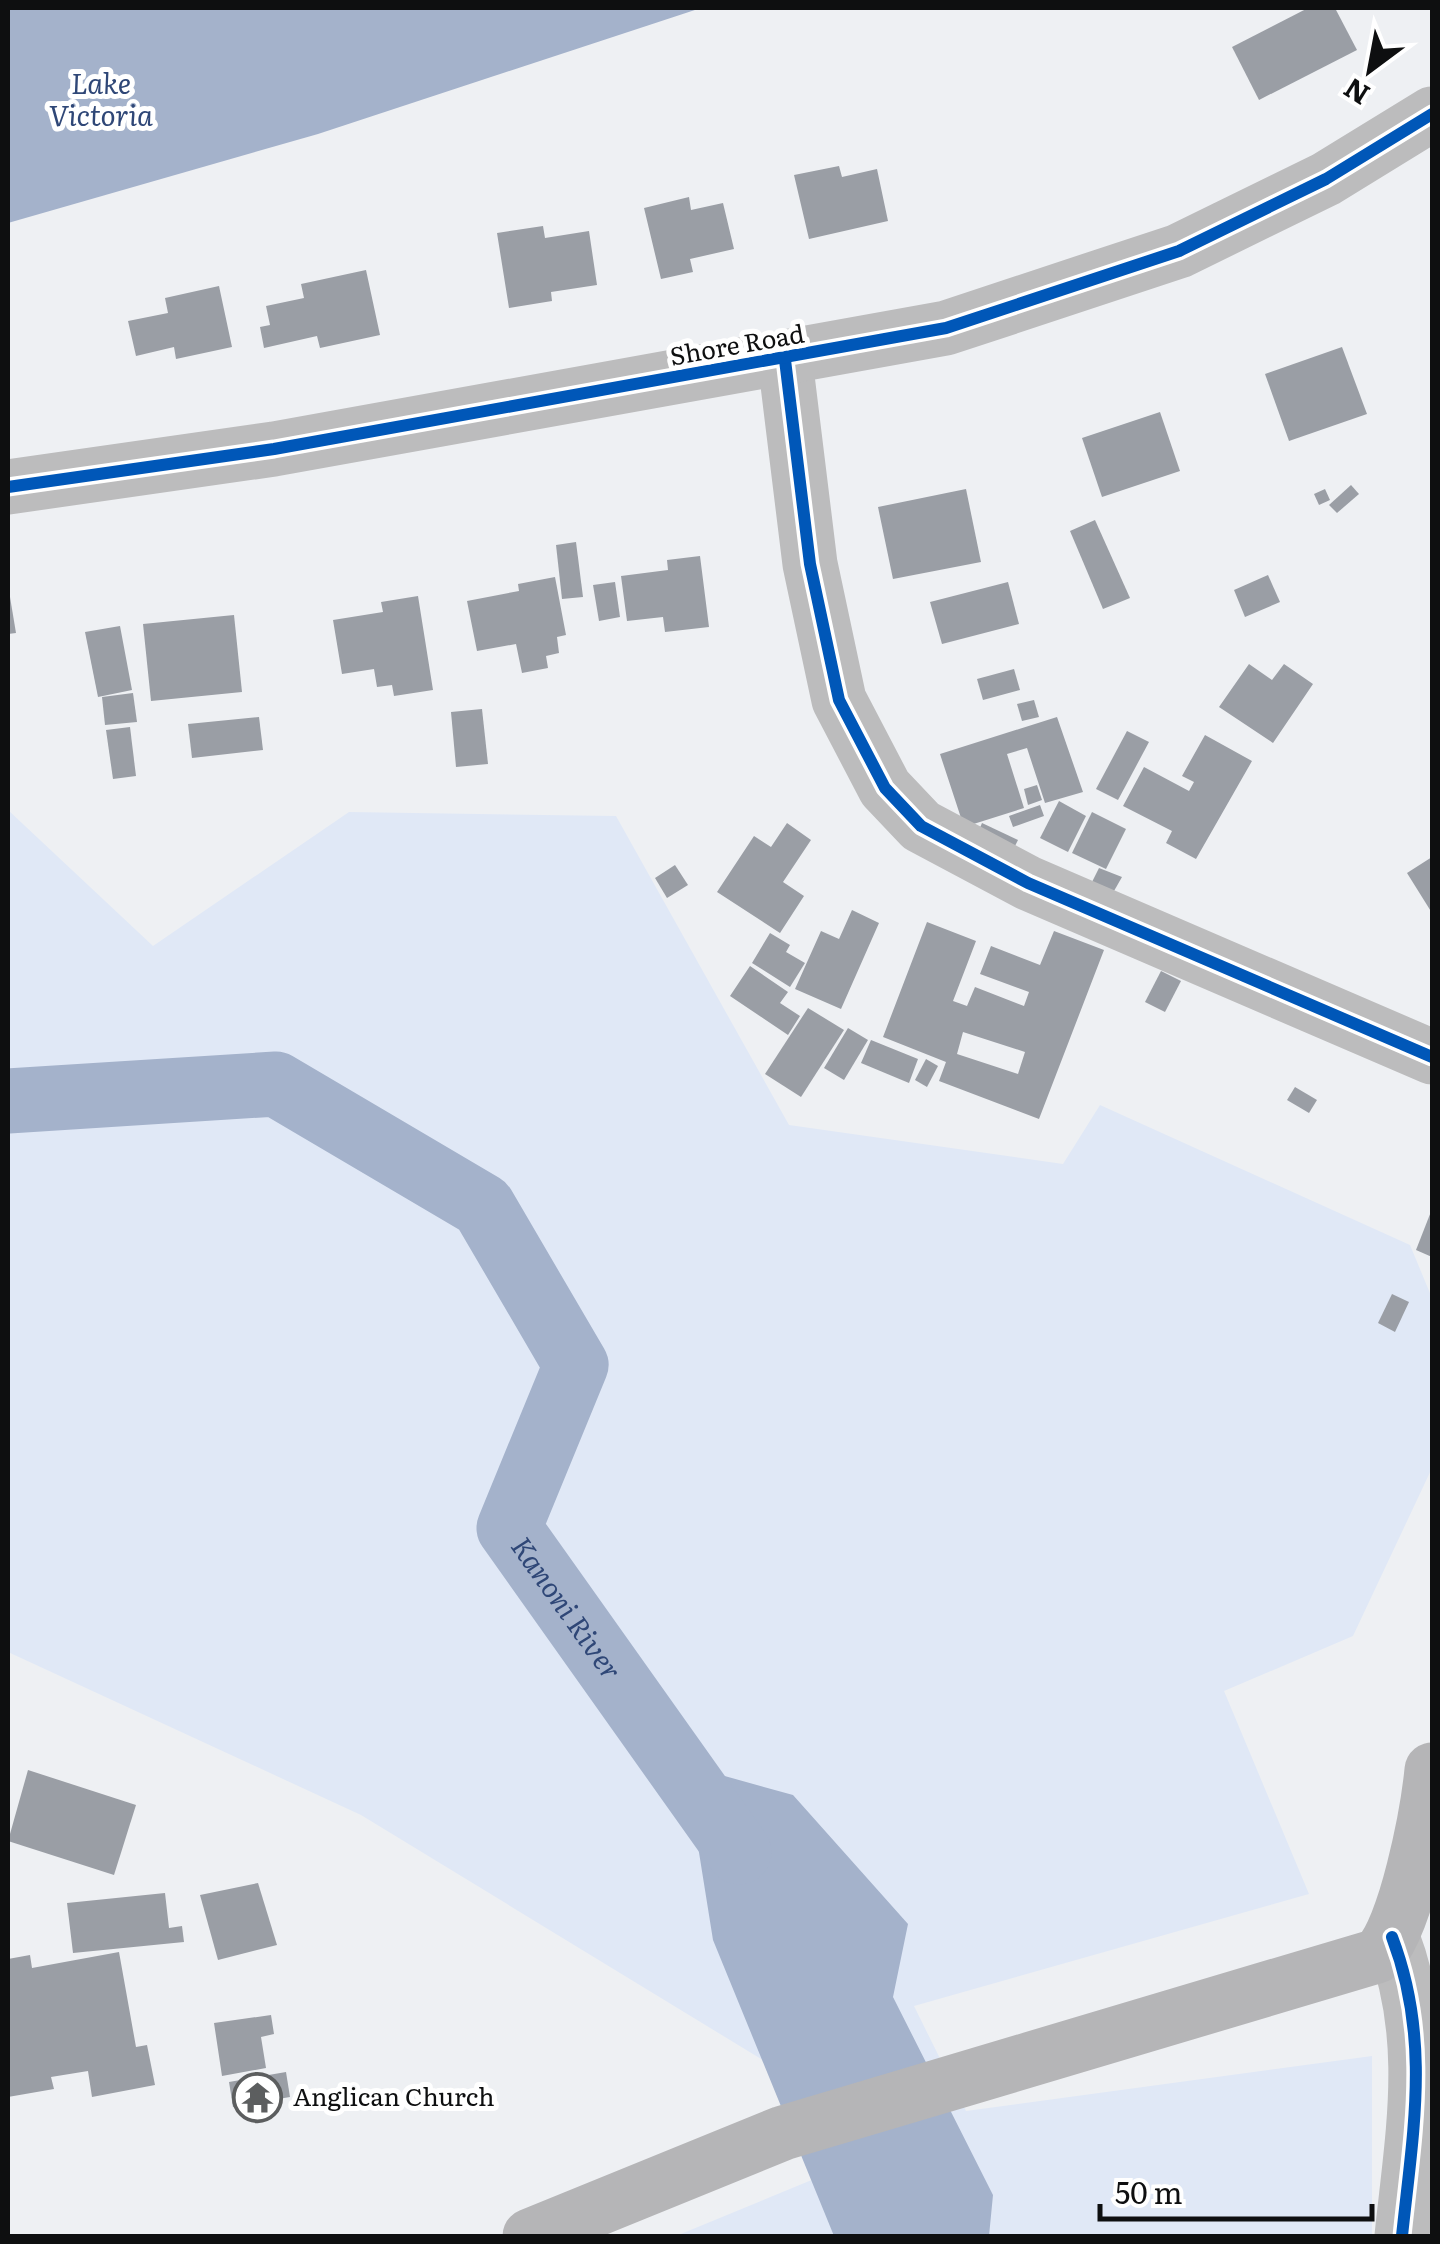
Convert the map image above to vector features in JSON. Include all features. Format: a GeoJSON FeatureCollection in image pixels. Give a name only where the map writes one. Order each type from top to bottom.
{"type":"FeatureCollection","features":[{"type":"Feature","properties":{"kind":"main road"},"geometry":{"type":"LineString","coordinates":[[530,2236],[783,2133],[1377,1956],[1392,1937],[1428,1814],[1432,1770]]}},
{"type":"Feature","properties":{"kind":"street","name":"Shore Road"},"geometry":{"type":"LineString","coordinates":[[8,487],[274,449],[946,328],[1179,251],[1326,179],[1432,114]]}},
{"type":"Feature","properties":{"kind":"street"},"geometry":{"type":"LineString","coordinates":[[784,360],[810,564],[839,700],[885,788],[921,826],[1028,883],[1432,1057]]}},
{"type":"Feature","properties":{"kind":"street"},"geometry":{"type":"LineString","coordinates":[[1392,1937],[1414,2007],[1418,2086],[1402,2236]]}},
{"type":"Feature","properties":{"kind":"shaded area"},"geometry":{"type":"Polygon","coordinates":[[[8,810],[153,946],[349,812],[616,816],[789,1125],[1063,1164],[1100,1105],[1410,1245],[1432,1298],[1432,1468],[1353,1636],[1224,1691],[1309,1894],[914,2006],[966,2111],[1372,2056],[1372,2236],[676,2236],[831,2172],[807,2087],[361,1815],[8,1652],[8,810]]]}},
{"type":"Feature","properties":{"kind":"water","name":"Lake Victoria"},"geometry":{"type":"Polygon","coordinates":[[[8,8],[701,8],[318,134],[8,223],[8,8]]]}},
{"type":"Feature","properties":{"kind":"water"},"geometry":{"type":"Polygon","coordinates":[[[685,1765],[793,1795],[908,1924],[893,1997],[993,2195],[989,2236],[834,2236],[713,1940],[685,1765]]]}},
{"type":"Feature","properties":{"kind":"building"},"geometry":{"type":"Polygon","coordinates":[[[1308,8],[1335,8],[1357,50],[1259,100],[1232,47],[1308,8]]]}},
{"type":"Feature","properties":{"kind":"building"},"geometry":{"type":"Polygon","coordinates":[[[839,166],[842,177],[877,169],[888,221],[809,239],[794,175],[839,166]]]}},
{"type":"Feature","properties":{"kind":"building"},"geometry":{"type":"Polygon","coordinates":[[[689,197],[691,210],[723,203],[734,249],[690,259],[693,272],[661,279],[644,208],[689,197]]]}},
{"type":"Feature","properties":{"kind":"building"},"geometry":{"type":"Polygon","coordinates":[[[543,226],[545,238],[589,231],[597,285],[551,292],[552,301],[509,308],[497,233],[543,226]]]}},
{"type":"Feature","properties":{"kind":"building"},"geometry":{"type":"Polygon","coordinates":[[[366,270],[380,335],[320,348],[317,336],[264,348],[260,327],[270,325],[266,306],[304,298],[301,284],[366,270]]]}},
{"type":"Feature","properties":{"kind":"building"},"geometry":{"type":"Polygon","coordinates":[[[219,286],[232,347],[176,359],[174,347],[136,356],[128,321],[168,313],[165,298],[219,286]]]}},
{"type":"Feature","properties":{"kind":"building"},"geometry":{"type":"Polygon","coordinates":[[[1342,347],[1367,414],[1289,441],[1265,374],[1342,347]]]}},
{"type":"Feature","properties":{"kind":"building"},"geometry":{"type":"Polygon","coordinates":[[[1160,412],[1180,471],[1102,497],[1082,438],[1160,412]]]}},
{"type":"Feature","properties":{"kind":"building"},"geometry":{"type":"Polygon","coordinates":[[[1351,485],[1359,494],[1337,513],[1329,505],[1351,485]]]}},
{"type":"Feature","properties":{"kind":"building"},"geometry":{"type":"Polygon","coordinates":[[[966,489],[981,562],[893,579],[878,507],[966,489]]]}},
{"type":"Feature","properties":{"kind":"building"},"geometry":{"type":"Polygon","coordinates":[[[1325,489],[1330,500],[1319,505],[1314,494],[1325,489]]]}},
{"type":"Feature","properties":{"kind":"building"},"geometry":{"type":"Polygon","coordinates":[[[1095,520],[1130,598],[1103,609],[1070,531],[1095,520]]]}},
{"type":"Feature","properties":{"kind":"building"},"geometry":{"type":"Polygon","coordinates":[[[576,542],[583,597],[562,599],[556,545],[576,542]]]}},
{"type":"Feature","properties":{"kind":"building"},"geometry":{"type":"Polygon","coordinates":[[[700,556],[709,627],[665,632],[663,617],[627,621],[621,576],[668,570],[667,560],[700,556]]]}},
{"type":"Feature","properties":{"kind":"building"},"geometry":{"type":"Polygon","coordinates":[[[1268,575],[1280,602],[1245,617],[1234,590],[1268,575]]]}},
{"type":"Feature","properties":{"kind":"building"},"geometry":{"type":"Polygon","coordinates":[[[555,577],[566,635],[557,637],[559,653],[546,656],[548,668],[522,673],[516,644],[477,651],[467,601],[519,591],[518,584],[555,577]]]}},
{"type":"Feature","properties":{"kind":"building"},"geometry":{"type":"Polygon","coordinates":[[[615,582],[620,617],[599,621],[593,585],[615,582]]]}},
{"type":"Feature","properties":{"kind":"building"},"geometry":{"type":"Polygon","coordinates":[[[1008,582],[1019,624],[942,644],[930,602],[1008,582]]]}},
{"type":"Feature","properties":{"kind":"building"},"geometry":{"type":"Polygon","coordinates":[[[8,585],[16,633],[8,634],[8,585]]]}},
{"type":"Feature","properties":{"kind":"building"},"geometry":{"type":"Polygon","coordinates":[[[418,596],[433,690],[394,696],[392,685],[377,687],[374,669],[342,674],[333,620],[383,612],[381,602],[418,596]]]}},
{"type":"Feature","properties":{"kind":"building"},"geometry":{"type":"Polygon","coordinates":[[[234,615],[242,692],[151,701],[143,624],[234,615]]]}},
{"type":"Feature","properties":{"kind":"building"},"geometry":{"type":"Polygon","coordinates":[[[120,626],[132,690],[98,697],[85,632],[120,626]]]}},
{"type":"Feature","properties":{"kind":"building"},"geometry":{"type":"Polygon","coordinates":[[[1249,664],[1272,680],[1284,664],[1313,684],[1273,743],[1219,707],[1249,664]]]}},
{"type":"Feature","properties":{"kind":"building"},"geometry":{"type":"Polygon","coordinates":[[[1014,669],[1020,690],[983,700],[977,679],[1014,669]]]}},
{"type":"Feature","properties":{"kind":"building"},"geometry":{"type":"Polygon","coordinates":[[[133,693],[137,722],[105,725],[102,697],[133,693]]]}},
{"type":"Feature","properties":{"kind":"building"},"geometry":{"type":"Polygon","coordinates":[[[1034,700],[1039,717],[1022,721],[1017,704],[1034,700]]]}},
{"type":"Feature","properties":{"kind":"building"},"geometry":{"type":"Polygon","coordinates":[[[482,709],[488,764],[456,767],[451,712],[482,709]]]}},
{"type":"Feature","properties":{"kind":"building"},"geometry":{"type":"Polygon","coordinates":[[[259,717],[263,750],[192,758],[188,724],[259,717]]]}},
{"type":"Feature","properties":{"kind":"building"},"geometry":{"type":"Polygon","coordinates":[[[1057,717],[1083,792],[1045,803],[1027,748],[1007,754],[1024,808],[964,827],[940,754],[1057,717]]]}},
{"type":"Feature","properties":{"kind":"building"},"geometry":{"type":"Polygon","coordinates":[[[130,727],[136,776],[113,779],[106,730],[130,727]]]}},
{"type":"Feature","properties":{"kind":"building"},"geometry":{"type":"Polygon","coordinates":[[[1127,731],[1149,742],[1118,800],[1096,789],[1127,731]]]}},
{"type":"Feature","properties":{"kind":"building"},"geometry":{"type":"Polygon","coordinates":[[[1205,735],[1252,761],[1196,859],[1166,843],[1172,831],[1123,806],[1144,767],[1189,791],[1194,782],[1182,776],[1205,735]]]}},
{"type":"Feature","properties":{"kind":"building"},"geometry":{"type":"Polygon","coordinates":[[[1037,785],[1042,800],[1028,805],[1024,789],[1037,785]]]}},
{"type":"Feature","properties":{"kind":"building"},"geometry":{"type":"Polygon","coordinates":[[[1059,801],[1086,816],[1068,852],[1040,838],[1059,801]]]}},
{"type":"Feature","properties":{"kind":"building"},"geometry":{"type":"Polygon","coordinates":[[[1040,805],[1044,816],[1013,827],[1009,816],[1040,805]]]}},
{"type":"Feature","properties":{"kind":"building"},"geometry":{"type":"Polygon","coordinates":[[[1092,812],[1126,829],[1106,869],[1072,853],[1092,812]]]}},
{"type":"Feature","properties":{"kind":"building"},"geometry":{"type":"Polygon","coordinates":[[[787,823],[811,840],[783,882],[804,896],[780,933],[717,892],[754,836],[771,847],[787,823]]]}},
{"type":"Feature","properties":{"kind":"building"},"geometry":{"type":"Polygon","coordinates":[[[982,823],[1018,840],[1009,858],[974,842],[982,823]]]}},
{"type":"Feature","properties":{"kind":"building"},"geometry":{"type":"Polygon","coordinates":[[[1432,857],[1432,913],[1407,873],[1432,857]]]}},
{"type":"Feature","properties":{"kind":"building"},"geometry":{"type":"Polygon","coordinates":[[[675,865],[688,885],[667,898],[655,878],[675,865]]]}},
{"type":"Feature","properties":{"kind":"building"},"geometry":{"type":"Polygon","coordinates":[[[1099,868],[1122,877],[1110,898],[1089,888],[1099,868]]]}},
{"type":"Feature","properties":{"kind":"building"},"geometry":{"type":"Polygon","coordinates":[[[852,910],[879,923],[841,1009],[795,989],[821,931],[839,939],[852,910]]]}},
{"type":"Feature","properties":{"kind":"building"},"geometry":{"type":"Polygon","coordinates":[[[927,922],[976,941],[953,1001],[967,1006],[975,987],[1024,1006],[1029,992],[980,974],[991,946],[1040,965],[1054,931],[1104,950],[1039,1119],[939,1081],[946,1062],[883,1037],[927,922]],[[963,1032],[957,1054],[1018,1074],[1025,1052],[963,1032]]]}},
{"type":"Feature","properties":{"kind":"building"},"geometry":{"type":"Polygon","coordinates":[[[770,933],[790,945],[786,952],[805,963],[790,987],[752,963],[770,933]]]}},
{"type":"Feature","properties":{"kind":"building"},"geometry":{"type":"Polygon","coordinates":[[[750,966],[788,992],[780,1003],[800,1016],[788,1035],[730,996],[750,966]]]}},
{"type":"Feature","properties":{"kind":"building"},"geometry":{"type":"Polygon","coordinates":[[[1161,971],[1181,981],[1165,1012],[1145,1002],[1161,971]]]}},
{"type":"Feature","properties":{"kind":"building"},"geometry":{"type":"Polygon","coordinates":[[[808,1008],[844,1030],[801,1097],[765,1074],[808,1008]]]}},
{"type":"Feature","properties":{"kind":"building"},"geometry":{"type":"Polygon","coordinates":[[[848,1028],[868,1040],[844,1080],[824,1068],[848,1028]]]}},
{"type":"Feature","properties":{"kind":"building"},"geometry":{"type":"Polygon","coordinates":[[[871,1040],[918,1059],[909,1083],[861,1063],[871,1040]]]}},
{"type":"Feature","properties":{"kind":"building"},"geometry":{"type":"Polygon","coordinates":[[[926,1059],[938,1066],[927,1087],[915,1080],[926,1059]]]}},
{"type":"Feature","properties":{"kind":"building"},"geometry":{"type":"Polygon","coordinates":[[[1295,1087],[1317,1100],[1309,1113],[1287,1100],[1295,1087]]]}},
{"type":"Feature","properties":{"kind":"building"},"geometry":{"type":"Polygon","coordinates":[[[1432,1209],[1432,1257],[1416,1250],[1432,1209]]]}},
{"type":"Feature","properties":{"kind":"building"},"geometry":{"type":"Polygon","coordinates":[[[1392,1294],[1409,1302],[1395,1332],[1378,1323],[1392,1294]]]}},
{"type":"Feature","properties":{"kind":"building"},"geometry":{"type":"Polygon","coordinates":[[[28,1770],[136,1805],[114,1875],[8,1841],[28,1770]]]}},
{"type":"Feature","properties":{"kind":"building"},"geometry":{"type":"Polygon","coordinates":[[[258,1883],[277,1945],[218,1960],[200,1895],[258,1883]]]}},
{"type":"Feature","properties":{"kind":"building"},"geometry":{"type":"Polygon","coordinates":[[[165,1893],[169,1928],[182,1926],[184,1942],[73,1953],[67,1903],[165,1893]]]}},
{"type":"Feature","properties":{"kind":"building"},"geometry":{"type":"Polygon","coordinates":[[[119,1952],[136,2047],[147,2045],[155,2085],[92,2097],[88,2071],[51,2077],[54,2089],[8,2097],[8,1959],[30,1955],[32,1968],[119,1952]]]}},
{"type":"Feature","properties":{"kind":"building"},"geometry":{"type":"Polygon","coordinates":[[[271,2015],[274,2034],[261,2037],[266,2068],[222,2076],[214,2023],[271,2015]]]}},
{"type":"Feature","properties":{"kind":"building"},"geometry":{"type":"Polygon","coordinates":[[[286,2072],[290,2097],[233,2107],[229,2082],[286,2072]]]}},
{"type":"Feature","properties":{"kind":"waterway","name":"Kanoni River"},"geometry":{"type":"LineString","coordinates":[[8,1101],[276,1084],[483,1206],[576,1365],[509,1528],[739,1852]]}},
{"type":"Feature","properties":{"kind":"cycle path"},"geometry":{"type":"LineString","coordinates":[[8,487],[274,449],[946,328],[1179,251],[1326,179],[1432,114]]}},
{"type":"Feature","properties":{"kind":"cycle path"},"geometry":{"type":"LineString","coordinates":[[785,360],[810,564],[839,700],[885,788],[921,826],[1028,883],[1432,1057]]}},
{"type":"Feature","properties":{"kind":"cycle path"},"geometry":{"type":"LineString","coordinates":[[1392,1937],[1412,2012],[1415,2049],[1414,2122],[1402,2236]]}},
{"type":"Feature","properties":{"kind":"place","name":"Anglican Church"},"geometry":{"type":"Point","coordinates":[258,2097]}}]}
